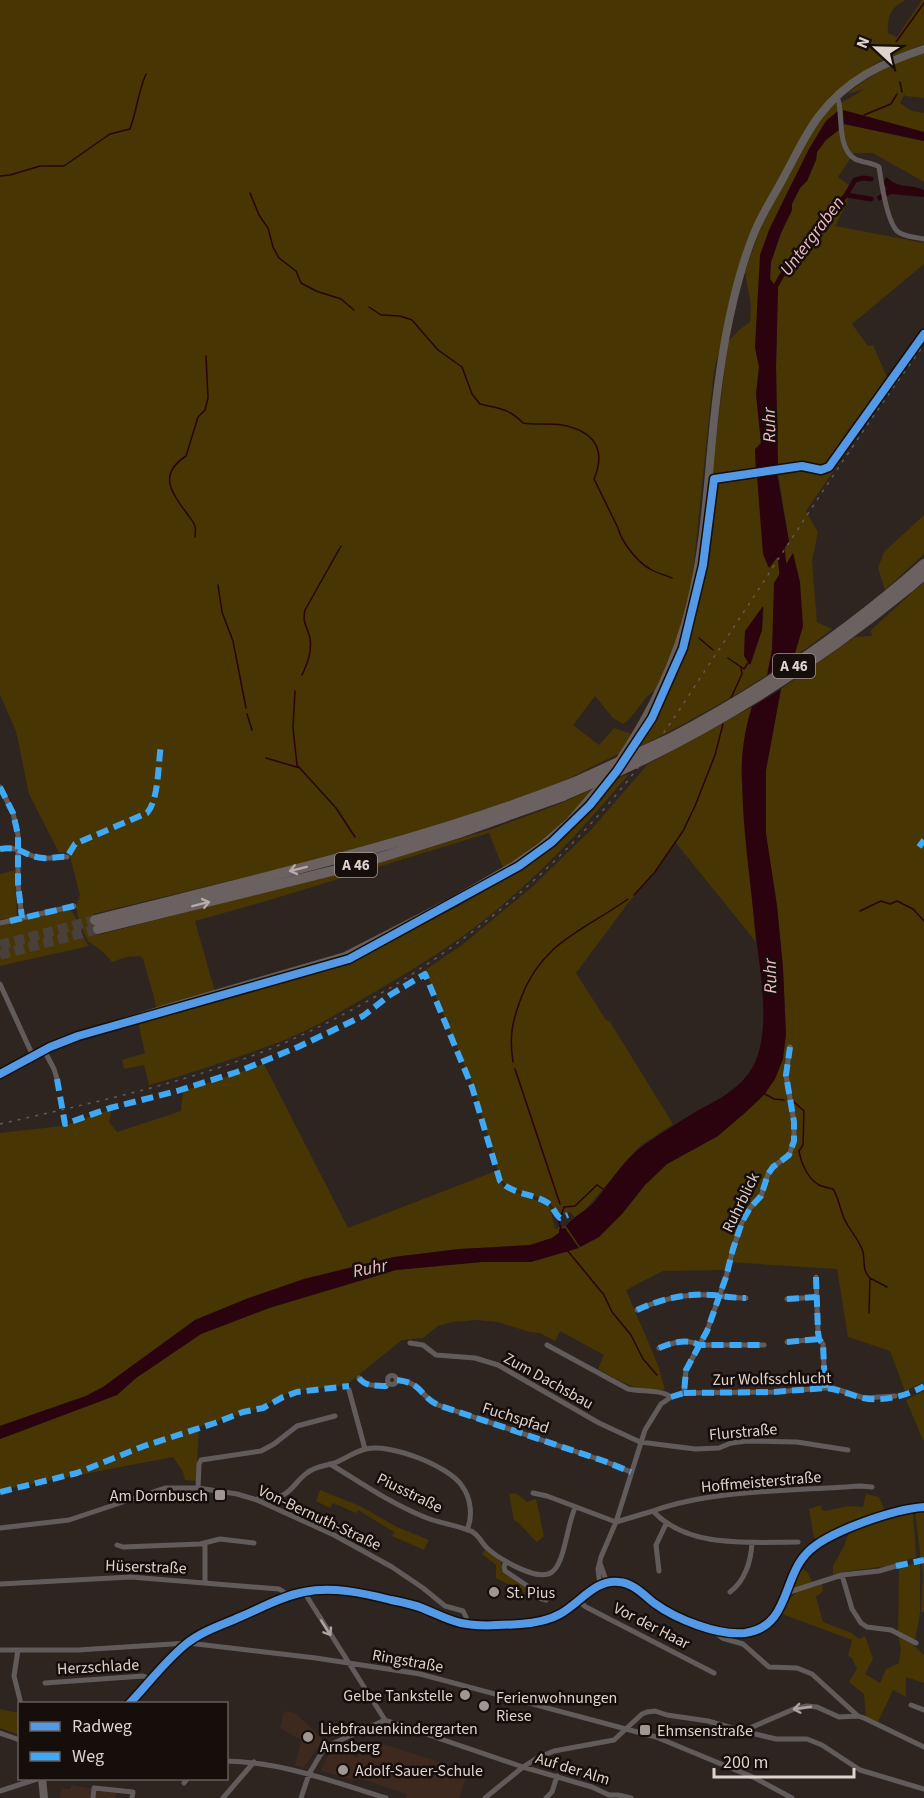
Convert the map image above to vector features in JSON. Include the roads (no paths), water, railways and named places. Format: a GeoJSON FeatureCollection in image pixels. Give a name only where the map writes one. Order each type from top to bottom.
{"type":"FeatureCollection","features":[{"type":"Feature","properties":{"kind":"highway","name":"A 46"},"geometry":{"type":"LineString","coordinates":[[924,564],[908,584],[830,650],[745,705],[656,754],[563,796],[459,833],[356,865],[96,925],[414,838],[496,812],[575,782],[641,753],[735,703],[823,646],[908,584],[924,575]]}},
{"type":"Feature","properties":{"kind":"main road"},"geometry":{"type":"LineString","coordinates":[[0,1074],[68,1039],[345,956],[406,926],[513,866],[540,847],[589,801],[614,769],[657,698],[678,648],[688,615],[702,536],[716,399],[724,346],[734,301],[753,236],[822,112],[858,79],[876,67],[924,49]]}},
{"type":"Feature","properties":{"kind":"main road"},"geometry":{"type":"LineString","coordinates":[[131,1702],[188,1643],[210,1630],[304,1592],[337,1590],[410,1604],[466,1624],[495,1625],[538,1622],[561,1614],[603,1584],[628,1584],[668,1611],[711,1629],[738,1633],[757,1630],[776,1617],[795,1569],[800,1560],[815,1545],[835,1533],[904,1510],[924,1507]]}},
{"type":"Feature","properties":{"kind":"main road"},"geometry":{"type":"LineString","coordinates":[[41,1780],[44,1798]]}},
{"type":"Feature","properties":{"kind":"street"},"geometry":{"type":"LineString","coordinates":[[837,97],[845,145],[849,153],[856,159],[878,166],[884,200],[897,231],[924,239]]}},
{"type":"Feature","properties":{"kind":"street"},"geometry":{"type":"LineString","coordinates":[[0,788],[13,813],[18,849],[18,884],[22,918]]}},
{"type":"Feature","properties":{"kind":"street"},"geometry":{"type":"LineString","coordinates":[[0,849],[9,847],[42,858],[67,857]]}},
{"type":"Feature","properties":{"kind":"street"},"geometry":{"type":"LineString","coordinates":[[0,923],[74,906]]}},
{"type":"Feature","properties":{"kind":"street"},"geometry":{"type":"LineString","coordinates":[[0,984],[33,1056]]}},
{"type":"Feature","properties":{"kind":"street","name":"Ruhrblick"},"geometry":{"type":"LineString","coordinates":[[684,1393],[686,1370],[707,1331],[742,1222],[750,1208],[761,1196],[768,1174],[773,1167],[789,1155],[794,1141],[794,1122],[786,1075],[790,1047]]}},
{"type":"Feature","properties":{"kind":"street"},"geometry":{"type":"LineString","coordinates":[[44,1050],[57,1079]]}},
{"type":"Feature","properties":{"kind":"street"},"geometry":{"type":"LineString","coordinates":[[816,1277],[819,1339],[823,1344],[825,1388]]}},
{"type":"Feature","properties":{"kind":"street"},"geometry":{"type":"LineString","coordinates":[[637,1311],[673,1296],[746,1298]]}},
{"type":"Feature","properties":{"kind":"street"},"geometry":{"type":"LineString","coordinates":[[787,1299],[817,1298]]}},
{"type":"Feature","properties":{"kind":"street"},"geometry":{"type":"LineString","coordinates":[[788,1342],[819,1339]]}},
{"type":"Feature","properties":{"kind":"street"},"geometry":{"type":"LineString","coordinates":[[659,1348],[683,1341],[693,1341],[699,1345],[764,1345]]}},
{"type":"Feature","properties":{"kind":"street","name":"Zum Dachsbau"},"geometry":{"type":"LineString","coordinates":[[410,1343],[423,1345],[436,1355],[476,1358],[498,1365],[590,1418],[640,1442]]}},
{"type":"Feature","properties":{"kind":"street"},"geometry":{"type":"LineString","coordinates":[[547,1345],[628,1389],[665,1393],[671,1397]]}},
{"type":"Feature","properties":{"kind":"street","name":"Fuchspfad"},"geometry":{"type":"LineString","coordinates":[[359,1378],[364,1384],[386,1386],[389,1383],[388,1379],[395,1377],[397,1380],[417,1386],[438,1405],[631,1472]]}},
{"type":"Feature","properties":{"kind":"street","name":"Zur Wolfsschlucht"},"geometry":{"type":"LineString","coordinates":[[684,1393],[774,1392],[825,1388],[864,1398],[895,1396]]}},
{"type":"Feature","properties":{"kind":"street"},"geometry":{"type":"LineString","coordinates":[[349,1390],[365,1449]]}},
{"type":"Feature","properties":{"kind":"street"},"geometry":{"type":"LineString","coordinates":[[603,1584],[598,1574],[600,1563],[616,1522],[640,1442],[654,1414],[671,1397],[684,1393]]}},
{"type":"Feature","properties":{"kind":"street"},"geometry":{"type":"LineString","coordinates":[[198,1488],[201,1460],[261,1451],[297,1426],[335,1416]]}},
{"type":"Feature","properties":{"kind":"street","name":"Flurstraße"},"geometry":{"type":"LineString","coordinates":[[640,1442],[695,1449],[719,1448],[731,1443],[747,1441],[797,1442],[848,1450]]}},
{"type":"Feature","properties":{"kind":"street"},"geometry":{"type":"LineString","coordinates":[[257,1500],[262,1496],[284,1494],[317,1467],[365,1449],[384,1448],[396,1450],[454,1477],[464,1488],[470,1505],[471,1517],[467,1530]]}},
{"type":"Feature","properties":{"kind":"street","name":"Piusstraße"},"geometry":{"type":"LineString","coordinates":[[330,1464],[415,1513],[476,1534],[487,1548],[506,1561],[541,1576],[554,1571],[561,1557],[569,1522],[575,1508]]}},
{"type":"Feature","properties":{"kind":"street","name":"Hoffmeisterstraße"},"geometry":{"type":"LineString","coordinates":[[616,1522],[692,1500],[731,1495],[872,1487]]}},
{"type":"Feature","properties":{"kind":"street","name":"Von-Bernuth-Straße"},"geometry":{"type":"LineString","coordinates":[[0,1528],[69,1520],[165,1488],[198,1488],[237,1494],[257,1500],[334,1535],[387,1564],[445,1606],[463,1611],[466,1624]]}},
{"type":"Feature","properties":{"kind":"street"},"geometry":{"type":"LineString","coordinates":[[533,1493],[548,1496],[616,1522]]}},
{"type":"Feature","properties":{"kind":"street"},"geometry":{"type":"LineString","coordinates":[[653,1511],[676,1530],[702,1537],[726,1541],[798,1542]]}},
{"type":"Feature","properties":{"kind":"street"},"geometry":{"type":"LineString","coordinates":[[659,1571],[657,1545],[666,1524]]}},
{"type":"Feature","properties":{"kind":"street"},"geometry":{"type":"LineString","coordinates":[[117,1545],[123,1547],[205,1543],[220,1539],[254,1543]]}},
{"type":"Feature","properties":{"kind":"street"},"geometry":{"type":"LineString","coordinates":[[730,1592],[744,1575],[752,1542]]}},
{"type":"Feature","properties":{"kind":"street"},"geometry":{"type":"LineString","coordinates":[[205,1543],[205,1583]]}},
{"type":"Feature","properties":{"kind":"street","name":"Piusstraße"},"geometry":{"type":"LineString","coordinates":[[506,1561],[505,1571],[535,1591],[539,1598],[546,1600]]}},
{"type":"Feature","properties":{"kind":"street"},"geometry":{"type":"LineString","coordinates":[[786,1593],[842,1575],[879,1571],[896,1566]]}},
{"type":"Feature","properties":{"kind":"street"},"geometry":{"type":"LineString","coordinates":[[842,1575],[852,1609],[861,1623],[867,1627],[891,1630],[916,1643]]}},
{"type":"Feature","properties":{"kind":"street","name":"Hüserstraße"},"geometry":{"type":"LineString","coordinates":[[0,1584],[110,1577],[279,1589],[290,1596]]}},
{"type":"Feature","properties":{"kind":"street"},"geometry":{"type":"LineString","coordinates":[[301,1798],[309,1774],[324,1747],[385,1720],[304,1592]]}},
{"type":"Feature","properties":{"kind":"street","name":"Vor der Haar"},"geometry":{"type":"LineString","coordinates":[[578,1601],[714,1673]]}},
{"type":"Feature","properties":{"kind":"street"},"geometry":{"type":"LineString","coordinates":[[711,1629],[722,1638],[743,1644],[769,1667],[797,1668],[812,1674],[858,1716],[924,1747]]}},
{"type":"Feature","properties":{"kind":"street","name":"Ringstraße"},"geometry":{"type":"LineString","coordinates":[[0,1650],[78,1650],[188,1643],[420,1674],[656,1737],[739,1772],[792,1798]]}},
{"type":"Feature","properties":{"kind":"street"},"geometry":{"type":"LineString","coordinates":[[18,1650],[14,1676],[20,1702]]}},
{"type":"Feature","properties":{"kind":"street","name":"Herzschlade"},"geometry":{"type":"LineString","coordinates":[[45,1683],[143,1676],[152,1679]]}},
{"type":"Feature","properties":{"kind":"street"},"geometry":{"type":"LineString","coordinates":[[911,1705],[924,1710]]}},
{"type":"Feature","properties":{"kind":"street"},"geometry":{"type":"LineString","coordinates":[[743,1731],[801,1707],[814,1707],[841,1718],[858,1716]]}},
{"type":"Feature","properties":{"kind":"street"},"geometry":{"type":"LineString","coordinates":[[485,1798],[537,1758],[554,1751],[614,1740],[638,1718],[647,1712],[655,1711],[708,1721],[776,1739],[810,1740],[860,1770],[924,1789]]}},
{"type":"Feature","properties":{"kind":"street","name":"Auf der Alm"},"geometry":{"type":"LineString","coordinates":[[385,1720],[523,1767],[592,1787],[608,1796],[618,1794],[631,1798]]}},
{"type":"Feature","properties":{"kind":"street"},"geometry":{"type":"LineString","coordinates":[[0,1733],[18,1739]]}},
{"type":"Feature","properties":{"kind":"street"},"geometry":{"type":"LineString","coordinates":[[228,1761],[254,1762],[309,1774],[386,1798]]}},
{"type":"Feature","properties":{"kind":"street","name":"Auf der Alm"},"geometry":{"type":"LineString","coordinates":[[507,1761],[512,1769],[509,1778]]}},
{"type":"Feature","properties":{"kind":"street"},"geometry":{"type":"LineString","coordinates":[[222,1798],[254,1762]]}},
{"type":"Feature","properties":{"kind":"street"},"geometry":{"type":"LineString","coordinates":[[546,1798],[552,1792],[557,1776]]}},
{"type":"Feature","properties":{"kind":"street"},"geometry":{"type":"LineString","coordinates":[[0,1791],[38,1780]]}},
{"type":"Feature","properties":{"kind":"street"},"geometry":{"type":"LineString","coordinates":[[93,1798],[94,1788],[133,1792],[132,1798]]}},
{"type":"Feature","properties":{"kind":"water"},"geometry":{"type":"Polygon","coordinates":[[[839,110],[840,129],[826,140],[817,152],[807,181],[800,188],[792,204],[792,210],[771,262],[770,279],[778,289],[776,367],[778,467],[756,471],[755,449],[761,443],[756,394],[759,367],[755,347],[760,255],[769,230],[809,149],[826,121],[839,110]]]}},
{"type":"Feature","properties":{"kind":"water"},"geometry":{"type":"Polygon","coordinates":[[[843,110],[924,132],[924,141],[844,124],[843,110]]]}},
{"type":"Feature","properties":{"kind":"water"},"geometry":{"type":"Polygon","coordinates":[[[886,177],[896,184],[924,190],[924,197],[891,194],[879,201],[877,197],[887,189],[883,183],[886,177]]]}},
{"type":"Feature","properties":{"kind":"water"},"geometry":{"type":"Polygon","coordinates":[[[777,473],[789,542],[769,568],[763,554],[757,476],[777,473]]]}},
{"type":"Feature","properties":{"kind":"water"},"geometry":{"type":"Polygon","coordinates":[[[793,553],[800,582],[803,626],[794,657],[767,675],[772,650],[774,583],[793,553]]]}},
{"type":"Feature","properties":{"kind":"water"},"geometry":{"type":"Polygon","coordinates":[[[763,606],[762,630],[750,665],[744,656],[745,631],[763,606]]]}},
{"type":"Feature","properties":{"kind":"water"},"geometry":{"type":"Polygon","coordinates":[[[781,689],[766,770],[766,834],[777,906],[783,968],[786,1035],[783,1059],[775,1079],[764,1095],[746,1112],[718,1136],[667,1164],[599,1237],[580,1247],[566,1226],[593,1204],[630,1157],[657,1136],[731,1091],[748,1074],[756,1060],[761,1042],[763,1003],[745,832],[742,758],[745,732],[752,707],[781,689]]]}},
{"type":"Feature","properties":{"kind":"water"},"geometry":{"type":"Polygon","coordinates":[[[565,1228],[579,1248],[531,1262],[482,1262],[396,1270],[269,1308],[201,1334],[136,1378],[117,1395],[0,1439],[0,1426],[86,1396],[103,1387],[195,1320],[246,1299],[304,1279],[394,1257],[459,1249],[530,1245],[552,1238],[559,1233],[559,1229],[565,1228]]]}},
{"type":"Feature","properties":{"kind":"waterway"},"geometry":{"type":"LineString","coordinates":[[896,42],[924,3]]}},
{"type":"Feature","properties":{"kind":"waterway"},"geometry":{"type":"LineString","coordinates":[[894,65],[895,71]]}},
{"type":"Feature","properties":{"kind":"waterway"},"geometry":{"type":"LineString","coordinates":[[0,176],[40,166],[64,166],[110,134],[130,129],[146,74]]}},
{"type":"Feature","properties":{"kind":"waterway"},"geometry":{"type":"LineString","coordinates":[[900,82],[902,92]]}},
{"type":"Feature","properties":{"kind":"waterway"},"geometry":{"type":"LineString","coordinates":[[864,115],[891,104],[897,94]]}},
{"type":"Feature","properties":{"kind":"waterway","name":"Untergraben"},"geometry":{"type":"LineString","coordinates":[[773,291],[782,275],[846,195],[855,180],[871,179]]}},
{"type":"Feature","properties":{"kind":"waterway"},"geometry":{"type":"LineString","coordinates":[[250,193],[259,215],[268,228],[273,247],[279,258],[296,271],[301,283],[316,291],[341,299],[354,310]]}},
{"type":"Feature","properties":{"kind":"waterway"},"geometry":{"type":"LineString","coordinates":[[846,195],[871,199]]}},
{"type":"Feature","properties":{"kind":"waterway"},"geometry":{"type":"LineString","coordinates":[[369,307],[381,315],[400,316],[412,320],[438,350],[462,367],[472,394],[480,404],[508,412],[523,423],[562,425],[589,437],[598,450],[599,458],[594,479],[622,539],[645,566],[672,578]]}},
{"type":"Feature","properties":{"kind":"waterway"},"geometry":{"type":"LineString","coordinates":[[195,537],[194,524],[173,492],[170,477],[177,463],[186,456],[198,417],[205,410],[208,398],[206,356]]}},
{"type":"Feature","properties":{"kind":"waterway","name":"Ruhr"},"geometry":{"type":"LineString","coordinates":[[780,542],[784,580]]}},
{"type":"Feature","properties":{"kind":"waterway"},"geometry":{"type":"LineString","coordinates":[[302,675],[310,648],[310,638],[304,622],[305,610],[341,546]]}},
{"type":"Feature","properties":{"kind":"waterway"},"geometry":{"type":"LineString","coordinates":[[218,585],[222,612],[233,641],[246,708]]}},
{"type":"Feature","properties":{"kind":"waterway"},"geometry":{"type":"LineString","coordinates":[[699,638],[713,650]]}},
{"type":"Feature","properties":{"kind":"waterway"},"geometry":{"type":"LineString","coordinates":[[728,658],[744,669],[748,663]]}},
{"type":"Feature","properties":{"kind":"waterway"},"geometry":{"type":"LineString","coordinates":[[731,698],[742,674],[741,668]]}},
{"type":"Feature","properties":{"kind":"waterway"},"geometry":{"type":"LineString","coordinates":[[295,691],[293,728],[297,765],[336,808],[355,837]]}},
{"type":"Feature","properties":{"kind":"waterway"},"geometry":{"type":"LineString","coordinates":[[247,714],[252,730]]}},
{"type":"Feature","properties":{"kind":"waterway"},"geometry":{"type":"LineString","coordinates":[[634,895],[655,872],[683,831],[715,755],[723,724]]}},
{"type":"Feature","properties":{"kind":"waterway"},"geometry":{"type":"LineString","coordinates":[[266,758],[300,768]]}},
{"type":"Feature","properties":{"kind":"waterway"},"geometry":{"type":"LineString","coordinates":[[513,1062],[511,1037],[515,1015],[530,979],[540,963],[565,940],[628,899]]}},
{"type":"Feature","properties":{"kind":"waterway"},"geometry":{"type":"LineString","coordinates":[[860,911],[881,901],[890,904],[897,901],[913,909],[924,921]]}},
{"type":"Feature","properties":{"kind":"waterway"},"geometry":{"type":"LineString","coordinates":[[515,1069],[560,1204]]}},
{"type":"Feature","properties":{"kind":"waterway"},"geometry":{"type":"LineString","coordinates":[[763,1093],[774,1099],[784,1100]]}},
{"type":"Feature","properties":{"kind":"waterway"},"geometry":{"type":"LineString","coordinates":[[794,1102],[804,1111],[803,1145],[799,1151],[803,1165],[815,1182],[833,1189],[845,1220],[862,1248],[865,1269],[870,1278],[869,1313]]}},
{"type":"Feature","properties":{"kind":"waterway"},"geometry":{"type":"LineString","coordinates":[[561,1229],[559,1222],[564,1207],[575,1206],[597,1185],[603,1189]]}},
{"type":"Feature","properties":{"kind":"waterway"},"geometry":{"type":"LineString","coordinates":[[567,1250],[604,1295],[612,1312],[631,1335],[643,1359],[657,1375]]}},
{"type":"Feature","properties":{"kind":"waterway"},"geometry":{"type":"LineString","coordinates":[[870,1278],[887,1287]]}},
{"type":"Feature","properties":{"kind":"tunnel"},"geometry":{"type":"LineString","coordinates":[[0,945],[95,920]]}},
{"type":"Feature","properties":{"kind":"tunnel"},"geometry":{"type":"LineString","coordinates":[[0,955],[98,929]]}},
{"type":"Feature","properties":{"kind":"railway"},"geometry":{"type":"LineString","coordinates":[[0,1124],[184,1079],[291,1040],[344,1014],[394,985],[443,953],[490,918],[535,880],[577,839],[652,749],[842,462],[924,345]]}},
{"type":"Feature","properties":{"kind":"place","name":"Am Dornbusch"},"geometry":{"type":"Point","coordinates":[220,1495]}},
{"type":"Feature","properties":{"kind":"place","name":"St. Pius"},"geometry":{"type":"Point","coordinates":[494,1592]}},
{"type":"Feature","properties":{"kind":"place","name":"Gelbe Tankstelle"},"geometry":{"type":"Point","coordinates":[465,1695]}},
{"type":"Feature","properties":{"kind":"place","name":"Ferienwohnungen Riese"},"geometry":{"type":"Point","coordinates":[484,1706]}},
{"type":"Feature","properties":{"kind":"place","name":"Ehmsenstraße"},"geometry":{"type":"Point","coordinates":[645,1730]}},
{"type":"Feature","properties":{"kind":"place","name":"Liebfrauenkindergarten Arnsberg"},"geometry":{"type":"Point","coordinates":[308,1737]}},
{"type":"Feature","properties":{"kind":"place","name":"Adolf-Sauer-Schule"},"geometry":{"type":"Point","coordinates":[343,1770]}}]}
